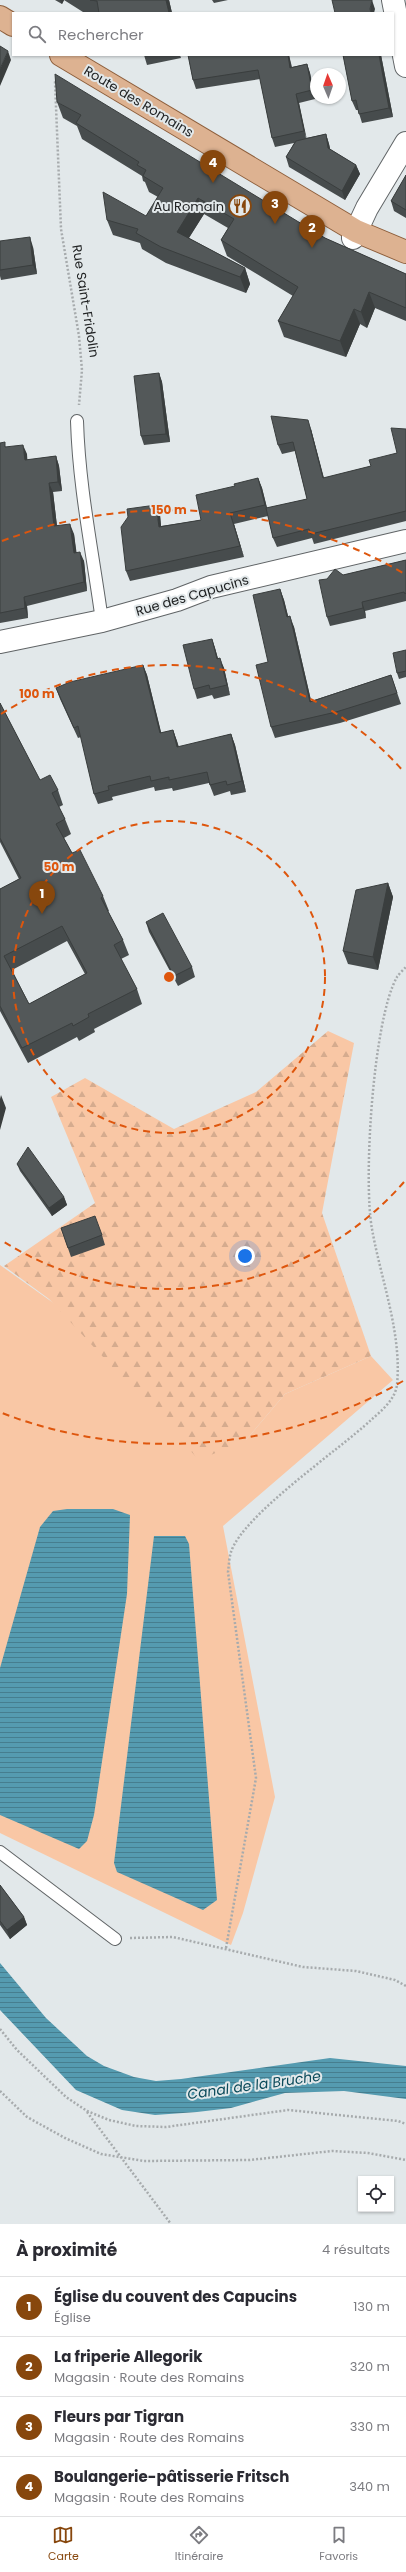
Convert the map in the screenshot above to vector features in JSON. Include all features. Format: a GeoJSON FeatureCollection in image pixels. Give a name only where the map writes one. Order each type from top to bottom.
{"type":"FeatureCollection","features":[{"type":"Feature","properties":{"kind":"main road"},"geometry":{"type":"LineString","coordinates":[[0,17],[12,24]]}},
{"type":"Feature","properties":{"kind":"main road","name":"Route des Romains"},"geometry":{"type":"LineString","coordinates":[[64,57],[354,234],[406,252]]}},
{"type":"Feature","properties":{"kind":"street"},"geometry":{"type":"LineString","coordinates":[[398,8],[406,66]]}},
{"type":"Feature","properties":{"kind":"street"},"geometry":{"type":"LineString","coordinates":[[354,234],[406,143]]}},
{"type":"Feature","properties":{"kind":"street","name":"Rue des Capucins"},"geometry":{"type":"LineString","coordinates":[[0,642],[102,621],[172,602],[211,587],[406,541]]}},
{"type":"Feature","properties":{"kind":"lane"},"geometry":{"type":"LineString","coordinates":[[77,421],[78,456],[85,517],[102,621]]}},
{"type":"Feature","properties":{"kind":"lane"},"geometry":{"type":"LineString","coordinates":[[0,1852],[115,1939]]}},
{"type":"Feature","properties":{"kind":"path","name":"Rue Saint-Fridolin"},"geometry":{"type":"LineString","coordinates":[[64,57],[66,66],[55,82],[61,229],[82,370],[77,421]]}},
{"type":"Feature","properties":{"kind":"path"},"geometry":{"type":"LineString","coordinates":[[226,1948],[256,1778],[228,1572],[231,1551],[259,1513],[358,1432],[389,1403],[397,1388],[398,1365],[393,1325],[372,1228],[368,1196],[371,1125],[378,1055],[388,1002],[397,977],[406,967]]}},
{"type":"Feature","properties":{"kind":"path"},"geometry":{"type":"LineString","coordinates":[[115,1939],[173,1937],[303,1967],[356,1971],[395,1980],[406,1986]]}},
{"type":"Feature","properties":{"kind":"path"},"geometry":{"type":"LineString","coordinates":[[0,2029],[17,2050],[60,2092],[87,2111],[110,2120],[136,2126],[166,2127],[288,2110],[398,2121],[406,2124]]}},
{"type":"Feature","properties":{"kind":"path"},"geometry":{"type":"LineString","coordinates":[[0,2091],[27,2117],[52,2131],[101,2154],[144,2161],[250,2160],[332,2151],[368,2153],[406,2160]]}},
{"type":"Feature","properties":{"kind":"path"},"geometry":{"type":"LineString","coordinates":[[87,2111],[171,2224]]}},
{"type":"Feature","properties":{"kind":"green space"},"geometry":{"type":"Polygon","coordinates":[[[328,1031],[354,1043],[322,1213],[371,1356],[285,1394],[246,1440],[199,1460],[49,1299],[4,1266],[95,1203],[51,1097],[85,1078],[174,1129],[256,1092],[328,1031]]]}},
{"type":"Feature","properties":{"kind":"green space"},"geometry":{"type":"Polygon","coordinates":[[[0,1265],[246,1440],[285,1394],[371,1356],[393,1380],[223,1526],[275,1797],[243,1913],[231,1945],[0,1833],[0,1265]]]}},
{"type":"Feature","properties":{"kind":"water"},"geometry":{"type":"Polygon","coordinates":[[[67,1509],[113,1509],[130,1515],[127,1594],[94,1815],[87,1841],[79,1849],[0,1815],[0,1668],[40,1527],[53,1511],[67,1509]]]}},
{"type":"Feature","properties":{"kind":"water"},"geometry":{"type":"Polygon","coordinates":[[[154,1536],[185,1536],[189,1544],[217,1900],[203,1910],[117,1872],[114,1863],[154,1536]]]}},
{"type":"Feature","properties":{"kind":"water","name":"Canal de la Bruche"},"geometry":{"type":"Polygon","coordinates":[[[0,1963],[46,2018],[87,2056],[104,2066],[134,2077],[156,2081],[181,2079],[330,2058],[406,2066],[406,2099],[344,2091],[285,2093],[231,2108],[197,2112],[155,2115],[122,2110],[76,2090],[0,2010],[0,1963]]]}},
{"type":"Feature","properties":{"kind":"building"},"geometry":{"type":"Polygon","coordinates":[[[90,0],[166,0],[169,12],[99,12],[97,1],[90,0]]]}},
{"type":"Feature","properties":{"kind":"building"},"geometry":{"type":"Polygon","coordinates":[[[332,0],[372,0],[371,12],[335,12],[332,0]]]}},
{"type":"Feature","properties":{"kind":"building"},"geometry":{"type":"Polygon","coordinates":[[[0,46],[8,51],[0,69],[0,46]]]}},
{"type":"Feature","properties":{"kind":"building"},"geometry":{"type":"Polygon","coordinates":[[[188,56],[288,56],[290,68],[307,64],[310,80],[310,90],[296,94],[304,131],[272,138],[258,70],[193,80],[188,56]]]}},
{"type":"Feature","properties":{"kind":"building"},"geometry":{"type":"Polygon","coordinates":[[[343,56],[379,56],[389,108],[359,114],[356,100],[352,101],[343,56]]]}},
{"type":"Feature","properties":{"kind":"building"},"geometry":{"type":"Polygon","coordinates":[[[55,74],[325,238],[406,274],[406,308],[369,292],[361,312],[354,309],[340,341],[278,321],[298,287],[221,240],[234,219],[198,198],[177,232],[245,268],[240,277],[161,247],[136,233],[138,229],[107,220],[103,192],[146,216],[163,188],[143,176],[146,170],[137,165],[139,162],[76,123],[81,115],[57,102],[55,74]]]}},
{"type":"Feature","properties":{"kind":"building"},"geometry":{"type":"Polygon","coordinates":[[[326,134],[328,148],[356,165],[342,191],[286,157],[296,141],[326,134]]]}},
{"type":"Feature","properties":{"kind":"building"},"geometry":{"type":"Polygon","coordinates":[[[406,175],[406,210],[391,201],[406,175]]]}},
{"type":"Feature","properties":{"kind":"building"},"geometry":{"type":"Polygon","coordinates":[[[30,237],[33,265],[0,270],[0,241],[30,237]]]}},
{"type":"Feature","properties":{"kind":"building"},"geometry":{"type":"Polygon","coordinates":[[[159,373],[166,434],[141,436],[134,376],[159,373]]]}},
{"type":"Feature","properties":{"kind":"building"},"geometry":{"type":"Polygon","coordinates":[[[271,416],[308,420],[323,478],[371,466],[369,460],[397,453],[391,428],[406,429],[406,511],[311,534],[309,529],[273,538],[266,508],[307,499],[293,442],[278,445],[271,416]]]}},
{"type":"Feature","properties":{"kind":"building"},"geometry":{"type":"Polygon","coordinates":[[[5,442],[5,447],[23,445],[25,460],[56,456],[58,482],[49,483],[54,526],[70,524],[74,553],[80,552],[84,582],[24,597],[25,608],[0,613],[0,443],[5,442]]]}},
{"type":"Feature","properties":{"kind":"building"},"geometry":{"type":"Polygon","coordinates":[[[258,478],[265,505],[230,513],[240,546],[126,571],[121,527],[128,517],[127,509],[156,505],[159,527],[201,520],[196,495],[235,486],[234,484],[258,478]]]}},
{"type":"Feature","properties":{"kind":"building"},"geometry":{"type":"Polygon","coordinates":[[[406,560],[405,594],[404,592],[362,602],[363,608],[327,617],[319,580],[327,579],[335,569],[343,575],[406,560]]]}},
{"type":"Feature","properties":{"kind":"building"},"geometry":{"type":"Polygon","coordinates":[[[280,589],[287,617],[290,616],[310,702],[391,675],[397,693],[336,712],[271,727],[256,665],[268,662],[253,595],[280,589]]]}},
{"type":"Feature","properties":{"kind":"building"},"geometry":{"type":"Polygon","coordinates":[[[212,639],[217,659],[220,658],[227,685],[210,689],[209,685],[194,689],[183,645],[212,639]]]}},
{"type":"Feature","properties":{"kind":"building"},"geometry":{"type":"Polygon","coordinates":[[[406,650],[406,671],[397,673],[393,653],[406,650]]]}},
{"type":"Feature","properties":{"kind":"building"},"geometry":{"type":"Polygon","coordinates":[[[143,665],[160,733],[173,730],[177,747],[231,734],[242,781],[227,785],[226,781],[210,785],[207,772],[169,780],[169,777],[151,781],[150,776],[108,786],[109,790],[94,794],[78,726],[74,728],[56,688],[70,682],[143,665]]]}},
{"type":"Feature","properties":{"kind":"building"},"geometry":{"type":"Polygon","coordinates":[[[0,703],[40,780],[50,775],[58,790],[52,793],[65,819],[56,824],[72,853],[80,850],[103,896],[101,898],[123,940],[114,945],[137,989],[88,1014],[89,1017],[73,1026],[72,1023],[22,1048],[0,1006],[0,889],[21,878],[0,838],[0,703]],[[62,926],[4,956],[29,1004],[87,973],[62,926]]]}},
{"type":"Feature","properties":{"kind":"building"},"geometry":{"type":"Polygon","coordinates":[[[388,883],[373,957],[343,951],[356,890],[388,883]]]}},
{"type":"Feature","properties":{"kind":"building"},"geometry":{"type":"Polygon","coordinates":[[[163,913],[192,967],[174,976],[146,922],[163,913]]]}},
{"type":"Feature","properties":{"kind":"building"},"geometry":{"type":"Polygon","coordinates":[[[28,1147],[64,1197],[49,1208],[17,1164],[28,1147]]]}},
{"type":"Feature","properties":{"kind":"building"},"geometry":{"type":"Polygon","coordinates":[[[95,1216],[102,1235],[68,1248],[61,1228],[95,1216]]]}},
{"type":"Feature","properties":{"kind":"building"},"geometry":{"type":"Polygon","coordinates":[[[0,1885],[24,1917],[7,1930],[0,1921],[0,1885]]]}},
{"type":"Feature","properties":{"kind":"place","name":"Boulangerie-pâtisserie Fritsch"},"geometry":{"type":"Point","coordinates":[213,183]}},
{"type":"Feature","properties":{"kind":"place","name":"Au Romain"},"geometry":{"type":"Point","coordinates":[240,206]}},
{"type":"Feature","properties":{"kind":"place","name":"Fleurs par Tigran"},"geometry":{"type":"Point","coordinates":[275,224]}},
{"type":"Feature","properties":{"kind":"place","name":"La friperie Allegorik"},"geometry":{"type":"Point","coordinates":[312,248]}},
{"type":"Feature","properties":{"kind":"place","name":"Église du couvent des Capucins"},"geometry":{"type":"Point","coordinates":[42,914]}}]}
